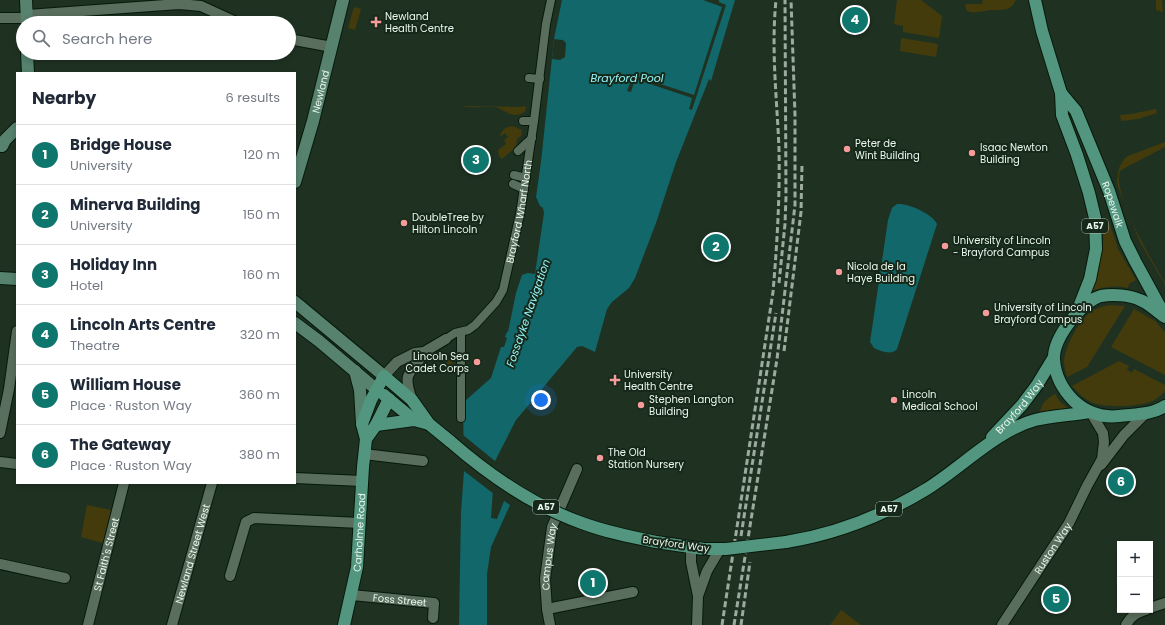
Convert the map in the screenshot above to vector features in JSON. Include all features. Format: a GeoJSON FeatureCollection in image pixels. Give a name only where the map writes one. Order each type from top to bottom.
{"type":"FeatureCollection","features":[{"type":"Feature","properties":{"kind":"main road"},"geometry":{"type":"LineString","coordinates":[[26,0],[27,16]]}},
{"type":"Feature","properties":{"kind":"main road","name":"Newland"},"geometry":{"type":"LineString","coordinates":[[296,179],[313,121],[343,0]]}},
{"type":"Feature","properties":{"kind":"main road","name":"Ropewalk"},"geometry":{"type":"LineString","coordinates":[[1035,0],[1046,46],[1062,94],[1062,116],[1077,155],[1095,218],[1096,249],[1090,278],[1077,312]]}},
{"type":"Feature","properties":{"kind":"main road"},"geometry":{"type":"LineString","coordinates":[[27,60],[28,72]]}},
{"type":"Feature","properties":{"kind":"main road","name":"Ropewalk"},"geometry":{"type":"LineString","coordinates":[[1062,94],[1076,110],[1109,191],[1125,240],[1165,316]]}},
{"type":"Feature","properties":{"kind":"main road"},"geometry":{"type":"LineString","coordinates":[[1,147],[16,136]]}},
{"type":"Feature","properties":{"kind":"main road"},"geometry":{"type":"LineString","coordinates":[[0,278],[16,279]]}},
{"type":"Feature","properties":{"kind":"main road"},"geometry":{"type":"LineString","coordinates":[[1159,410],[1115,416],[1090,413],[1064,392],[1057,377],[1054,357],[1058,342],[1064,330],[1077,312],[1100,296],[1117,295],[1140,300],[1165,316]]}},
{"type":"Feature","properties":{"kind":"main road"},"geometry":{"type":"LineString","coordinates":[[296,303],[335,334],[412,400],[429,424]]}},
{"type":"Feature","properties":{"kind":"main road"},"geometry":{"type":"LineString","coordinates":[[296,324],[414,420]]}},
{"type":"Feature","properties":{"kind":"main road","name":"Brayford Way"},"geometry":{"type":"LineString","coordinates":[[979,451],[1022,405],[1054,357]]}},
{"type":"Feature","properties":{"kind":"main road"},"geometry":{"type":"LineString","coordinates":[[354,370],[360,390],[362,424]]}},
{"type":"Feature","properties":{"kind":"main road"},"geometry":{"type":"LineString","coordinates":[[362,424],[371,400],[386,377]]}},
{"type":"Feature","properties":{"kind":"main road"},"geometry":{"type":"LineString","coordinates":[[386,377],[389,399]]}},
{"type":"Feature","properties":{"kind":"main road","name":"Carholme Road"},"geometry":{"type":"LineString","coordinates":[[366,439],[376,425],[389,399]]}},
{"type":"Feature","properties":{"kind":"main road","name":"Brayford Way"},"geometry":{"type":"LineString","coordinates":[[429,424],[484,469],[512,489],[544,506],[582,523],[612,532],[656,542],[691,548],[723,549],[786,542],[828,533],[872,518],[925,490],[1011,430],[1035,420],[1090,413]]}},
{"type":"Feature","properties":{"kind":"main road"},"geometry":{"type":"LineString","coordinates":[[376,425],[414,420],[429,424]]}},
{"type":"Feature","properties":{"kind":"main road","name":"Carholme Road"},"geometry":{"type":"LineString","coordinates":[[344,625],[352,595],[357,566],[366,439],[362,424]]}},
{"type":"Feature","properties":{"kind":"street","name":"Brayford Wharf North"},"geometry":{"type":"LineString","coordinates":[[386,377],[397,362],[415,352],[424,352],[455,333],[468,330],[475,325],[502,294],[519,218],[526,178],[546,24],[551,0]]}},
{"type":"Feature","properties":{"kind":"street"},"geometry":{"type":"LineString","coordinates":[[56,16],[160,5],[201,6],[224,16]]}},
{"type":"Feature","properties":{"kind":"street"},"geometry":{"type":"LineString","coordinates":[[0,18],[16,19]]}},
{"type":"Feature","properties":{"kind":"street"},"geometry":{"type":"LineString","coordinates":[[296,40],[332,47]]}},
{"type":"Feature","properties":{"kind":"street"},"geometry":{"type":"LineString","coordinates":[[529,78],[540,78]]}},
{"type":"Feature","properties":{"kind":"street"},"geometry":{"type":"LineString","coordinates":[[523,121],[534,121]]}},
{"type":"Feature","properties":{"kind":"street"},"geometry":{"type":"LineString","coordinates":[[518,151],[532,138]]}},
{"type":"Feature","properties":{"kind":"street"},"geometry":{"type":"LineString","coordinates":[[524,189],[513,180],[526,178]]}},
{"type":"Feature","properties":{"kind":"street"},"geometry":{"type":"LineString","coordinates":[[461,332],[461,418]]}},
{"type":"Feature","properties":{"kind":"street"},"geometry":{"type":"LineString","coordinates":[[0,428],[13,389],[16,345]]}},
{"type":"Feature","properties":{"kind":"street"},"geometry":{"type":"LineString","coordinates":[[412,400],[408,386],[408,374],[420,360],[424,352]]}},
{"type":"Feature","properties":{"kind":"street","name":"Ruston Way"},"geometry":{"type":"LineString","coordinates":[[1097,469],[1124,435],[1159,410]]}},
{"type":"Feature","properties":{"kind":"street","name":"Ruston Way"},"geometry":{"type":"LineString","coordinates":[[1002,625],[1069,523],[1102,459],[1104,442],[1103,433],[1090,413]]}},
{"type":"Feature","properties":{"kind":"street"},"geometry":{"type":"LineString","coordinates":[[364,454],[423,461]]}},
{"type":"Feature","properties":{"kind":"street"},"geometry":{"type":"LineString","coordinates":[[0,462],[16,464]]}},
{"type":"Feature","properties":{"kind":"street","name":"Campus Way"},"geometry":{"type":"LineString","coordinates":[[550,625],[545,579],[552,527],[577,470]]}},
{"type":"Feature","properties":{"kind":"street"},"geometry":{"type":"LineString","coordinates":[[296,478],[362,481]]}},
{"type":"Feature","properties":{"kind":"street","name":"St Faith's Street"},"geometry":{"type":"LineString","coordinates":[[88,625],[124,484]]}},
{"type":"Feature","properties":{"kind":"street","name":"Newland Street West"},"geometry":{"type":"LineString","coordinates":[[172,625],[212,484]]}},
{"type":"Feature","properties":{"kind":"street"},"geometry":{"type":"LineString","coordinates":[[230,576],[246,522],[254,518],[360,523]]}},
{"type":"Feature","properties":{"kind":"street"},"geometry":{"type":"LineString","coordinates":[[691,548],[691,562],[698,596],[697,625]]}},
{"type":"Feature","properties":{"kind":"street"},"geometry":{"type":"LineString","coordinates":[[698,596],[707,570],[723,549]]}},
{"type":"Feature","properties":{"kind":"street"},"geometry":{"type":"LineString","coordinates":[[0,564],[65,578]]}},
{"type":"Feature","properties":{"kind":"street"},"geometry":{"type":"LineString","coordinates":[[547,608],[633,592]]}},
{"type":"Feature","properties":{"kind":"street","name":"Foss Street"},"geometry":{"type":"LineString","coordinates":[[352,595],[434,603],[433,618]]}},
{"type":"Feature","properties":{"kind":"street"},"geometry":{"type":"LineString","coordinates":[[1153,607],[1165,603]]}},
{"type":"Feature","properties":{"kind":"street"},"geometry":{"type":"LineString","coordinates":[[1126,625],[1129,618],[1138,613]]}},
{"type":"Feature","properties":{"kind":"shaded area"},"geometry":{"type":"Polygon","coordinates":[[[897,0],[921,0],[942,16],[939,38],[903,32],[903,26],[894,24],[897,0]]]}},
{"type":"Feature","properties":{"kind":"shaded area"},"geometry":{"type":"Polygon","coordinates":[[[983,0],[1016,0],[1011,7],[1005,10],[976,12],[967,11],[965,7],[966,4],[982,4],[983,0]]]}},
{"type":"Feature","properties":{"kind":"shaded area"},"geometry":{"type":"Polygon","coordinates":[[[1156,0],[1162,0],[1163,12],[1156,10],[1156,0]]]}},
{"type":"Feature","properties":{"kind":"shaded area"},"geometry":{"type":"Polygon","coordinates":[[[354,7],[361,9],[355,30],[348,28],[354,7]]]}},
{"type":"Feature","properties":{"kind":"shaded area"},"geometry":{"type":"Polygon","coordinates":[[[901,38],[938,44],[936,57],[900,51],[901,38]]]}},
{"type":"Feature","properties":{"kind":"shaded area"},"geometry":{"type":"Polygon","coordinates":[[[463,106],[526,106],[525,112],[516,115],[494,107],[463,106]]]}},
{"type":"Feature","properties":{"kind":"shaded area"},"geometry":{"type":"Polygon","coordinates":[[[1156,109],[1157,113],[1138,119],[1121,121],[1120,115],[1156,109]]]}},
{"type":"Feature","properties":{"kind":"shaded area"},"geometry":{"type":"Polygon","coordinates":[[[513,126],[522,130],[521,136],[517,139],[516,147],[502,159],[499,156],[498,150],[506,144],[504,140],[508,137],[505,133],[500,137],[501,132],[508,127],[513,126]]]}},
{"type":"Feature","properties":{"kind":"shaded area"},"geometry":{"type":"Polygon","coordinates":[[[1165,142],[1165,147],[1121,170],[1119,180],[1121,193],[1126,208],[1118,187],[1117,181],[1119,168],[1124,159],[1128,156],[1165,142]]]}},
{"type":"Feature","properties":{"kind":"shaded area"},"geometry":{"type":"Polygon","coordinates":[[[1128,211],[1143,244],[1165,285],[1140,242],[1128,211]]]}},
{"type":"Feature","properties":{"kind":"shaded area"},"geometry":{"type":"Polygon","coordinates":[[[1109,222],[1118,249],[1136,280],[1129,284],[1128,288],[1108,287],[1089,292],[1096,275],[1100,259],[1103,242],[1103,223],[1109,222]]]}},
{"type":"Feature","properties":{"kind":"shaded area"},"geometry":{"type":"Polygon","coordinates":[[[1110,305],[1125,306],[1087,367],[1067,377],[1064,364],[1065,356],[1070,341],[1078,327],[1092,311],[1110,305]]]}},
{"type":"Feature","properties":{"kind":"shaded area"},"geometry":{"type":"Polygon","coordinates":[[[1134,309],[1155,321],[1165,332],[1165,375],[1111,347],[1134,309]]]}},
{"type":"Feature","properties":{"kind":"shaded area"},"geometry":{"type":"Polygon","coordinates":[[[447,358],[458,368],[454,372],[444,360],[447,358]]]}},
{"type":"Feature","properties":{"kind":"shaded area"},"geometry":{"type":"Polygon","coordinates":[[[1119,361],[1129,366],[1127,370],[1132,373],[1134,369],[1165,385],[1165,391],[1158,398],[1144,404],[1112,406],[1097,404],[1085,399],[1072,386],[1119,361]]]}},
{"type":"Feature","properties":{"kind":"shaded area"},"geometry":{"type":"Polygon","coordinates":[[[1055,394],[1060,402],[1070,410],[1040,413],[1045,402],[1049,397],[1055,394]]]}},
{"type":"Feature","properties":{"kind":"shaded area"},"geometry":{"type":"Polygon","coordinates":[[[87,505],[111,510],[103,543],[81,537],[87,505]]]}},
{"type":"Feature","properties":{"kind":"shaded area"},"geometry":{"type":"Polygon","coordinates":[[[841,610],[861,625],[830,625],[841,610]]]}},
{"type":"Feature","properties":{"kind":"water","name":"Brayford Pool"},"geometry":{"type":"Polygon","coordinates":[[[562,0],[735,0],[711,81],[709,79],[676,162],[656,223],[635,278],[629,288],[612,302],[607,309],[595,352],[582,346],[577,347],[516,420],[495,461],[491,518],[497,519],[504,501],[510,505],[491,547],[487,574],[487,625],[459,625],[461,512],[464,471],[463,401],[465,401],[491,378],[501,347],[504,347],[507,338],[505,337],[508,332],[516,293],[522,275],[528,273],[535,274],[544,213],[543,208],[540,206],[536,197],[554,39],[562,0]]]}},
{"type":"Feature","properties":{"kind":"water"},"geometry":{"type":"Polygon","coordinates":[[[897,204],[907,205],[920,210],[935,220],[937,224],[897,349],[889,353],[874,348],[870,342],[888,220],[892,208],[897,204]]]}},
{"type":"Feature","properties":{"kind":"pier"},"geometry":{"type":"Polygon","coordinates":[[[703,0],[719,0],[719,2],[726,5],[692,110],[689,109],[692,98],[635,79],[631,92],[627,91],[633,75],[694,95],[722,7],[703,0]]]}},
{"type":"Feature","properties":{"kind":"pier"},"geometry":{"type":"Polygon","coordinates":[[[554,39],[563,40],[566,43],[565,57],[560,60],[552,59],[554,39]]]}},
{"type":"Feature","properties":{"kind":"pier"},"geometry":{"type":"Polygon","coordinates":[[[463,435],[495,461],[494,494],[464,471],[463,435]]]}},
{"type":"Feature","properties":{"kind":"railway"},"geometry":{"type":"LineString","coordinates":[[722,625],[773,292],[779,185],[779,149],[774,56],[776,0]]}},
{"type":"Feature","properties":{"kind":"railway"},"geometry":{"type":"LineString","coordinates":[[779,283],[786,197],[785,0]]}},
{"type":"Feature","properties":{"kind":"railway"},"geometry":{"type":"LineString","coordinates":[[734,625],[777,359],[795,205],[795,115],[791,0]]}},
{"type":"Feature","properties":{"kind":"railway"},"geometry":{"type":"LineString","coordinates":[[784,351],[801,212],[802,164]]}},
{"type":"Feature","properties":{"kind":"railway"},"geometry":{"type":"LineString","coordinates":[[741,536],[776,313]]}},
{"type":"Feature","properties":{"kind":"railway"},"geometry":{"type":"LineString","coordinates":[[741,625],[750,562]]}},
{"type":"Feature","properties":{"kind":"place","name":"Lincoln Arts Centre"},"geometry":{"type":"Point","coordinates":[855,20]}},
{"type":"Feature","properties":{"kind":"place","name":"Newland Health Centre"},"geometry":{"type":"Point","coordinates":[376,22]}},
{"type":"Feature","properties":{"kind":"place","name":"Peter de Wint Building"},"geometry":{"type":"Point","coordinates":[847,149]}},
{"type":"Feature","properties":{"kind":"place","name":"Isaac Newton Building"},"geometry":{"type":"Point","coordinates":[972,153]}},
{"type":"Feature","properties":{"kind":"place","name":"Holiday Inn"},"geometry":{"type":"Point","coordinates":[476,160]}},
{"type":"Feature","properties":{"kind":"place","name":"DoubleTree by Hilton Lincoln"},"geometry":{"type":"Point","coordinates":[404,223]}},
{"type":"Feature","properties":{"kind":"place","name":"University of Lincoln - Brayford Campus"},"geometry":{"type":"Point","coordinates":[945,246]}},
{"type":"Feature","properties":{"kind":"place","name":"Minerva Building"},"geometry":{"type":"Point","coordinates":[716,247]}},
{"type":"Feature","properties":{"kind":"place","name":"Nicola de la Haye Building"},"geometry":{"type":"Point","coordinates":[839,272]}},
{"type":"Feature","properties":{"kind":"place","name":"University of Lincoln Brayford Campus"},"geometry":{"type":"Point","coordinates":[986,313]}},
{"type":"Feature","properties":{"kind":"place","name":"Lincoln Sea Cadet Corps"},"geometry":{"type":"Point","coordinates":[477,362]}},
{"type":"Feature","properties":{"kind":"place","name":"University Health Centre"},"geometry":{"type":"Point","coordinates":[615,380]}},
{"type":"Feature","properties":{"kind":"place","name":"Lincoln Medical School"},"geometry":{"type":"Point","coordinates":[894,400]}},
{"type":"Feature","properties":{"kind":"place","name":"Stephen Langton Building"},"geometry":{"type":"Point","coordinates":[641,405]}},
{"type":"Feature","properties":{"kind":"place","name":"The Old Station Nursery"},"geometry":{"type":"Point","coordinates":[600,458]}},
{"type":"Feature","properties":{"kind":"place","name":"The Gateway"},"geometry":{"type":"Point","coordinates":[1121,482]}},
{"type":"Feature","properties":{"kind":"place","name":"Bridge House"},"geometry":{"type":"Point","coordinates":[593,583]}},
{"type":"Feature","properties":{"kind":"place","name":"William House"},"geometry":{"type":"Point","coordinates":[1056,599]}},
{"type":"Feature","properties":{"kind":"water label","name":"Fossdyke Navigation"},"geometry":{"type":"Point","coordinates":[528,313]}}]}
